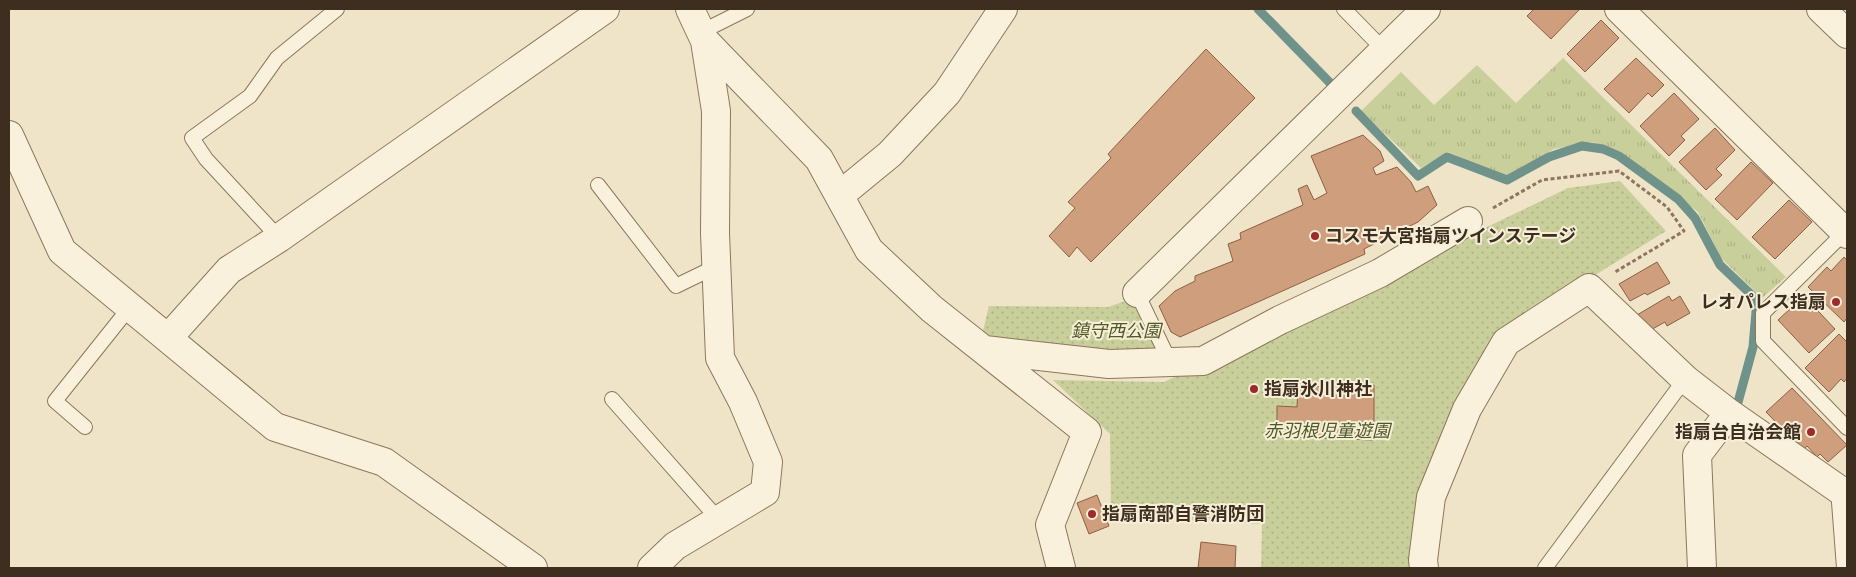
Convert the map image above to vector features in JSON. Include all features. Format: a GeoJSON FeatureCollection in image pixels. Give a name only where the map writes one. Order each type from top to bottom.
{"type":"FeatureCollection","features":[{"type":"Feature","properties":{"kind":"street"},"geometry":{"type":"LineString","coordinates":[[168,338],[229,270],[279,238],[604,9]]}},
{"type":"Feature","properties":{"kind":"street"},"geometry":{"type":"LineString","coordinates":[[840,195],[890,154],[947,93],[1003,9]]}},
{"type":"Feature","properties":{"kind":"street"},"geometry":{"type":"LineString","coordinates":[[1137,293],[1426,9]]}},
{"type":"Feature","properties":{"kind":"street"},"geometry":{"type":"LineString","coordinates":[[1620,9],[1847,232]]}},
{"type":"Feature","properties":{"kind":"street"},"geometry":{"type":"LineString","coordinates":[[1821,9],[1847,34]]}},
{"type":"Feature","properties":{"kind":"street"},"geometry":{"type":"LineString","coordinates":[[699,27],[819,159],[869,250],[932,309],[1087,432],[1050,525],[1060,568]]}},
{"type":"Feature","properties":{"kind":"street"},"geometry":{"type":"LineString","coordinates":[[652,568],[675,546],[765,492],[768,462],[743,402],[720,358],[717,266],[716,111],[699,27]]}},
{"type":"Feature","properties":{"kind":"street"},"geometry":{"type":"LineString","coordinates":[[9,135],[62,251],[274,426],[384,462],[516,563]]}},
{"type":"Feature","properties":{"kind":"street"},"geometry":{"type":"LineString","coordinates":[[985,350],[1109,364],[1203,361],[1280,320],[1380,274],[1468,221]]}},
{"type":"Feature","properties":{"kind":"street"},"geometry":{"type":"LineString","coordinates":[[1424,568],[1423,560],[1431,497],[1466,409],[1506,342],[1589,288],[1685,379],[1729,413],[1843,492]]}},
{"type":"Feature","properties":{"kind":"street"},"geometry":{"type":"LineString","coordinates":[[1702,568],[1697,455],[1729,413]]}},
{"type":"Feature","properties":{"kind":"lane"},"geometry":{"type":"LineString","coordinates":[[279,238],[206,159],[192,138],[250,96],[277,58],[337,9]]}},
{"type":"Feature","properties":{"kind":"lane"},"geometry":{"type":"LineString","coordinates":[[699,27],[746,9]]}},
{"type":"Feature","properties":{"kind":"lane"},"geometry":{"type":"LineString","coordinates":[[1344,9],[1384,50]]}},
{"type":"Feature","properties":{"kind":"lane"},"geometry":{"type":"LineString","coordinates":[[598,185],[676,286],[717,266]]}},
{"type":"Feature","properties":{"kind":"lane"},"geometry":{"type":"LineString","coordinates":[[1847,232],[1763,313],[1763,341],[1847,428]]}},
{"type":"Feature","properties":{"kind":"lane"},"geometry":{"type":"LineString","coordinates":[[1137,293],[1170,362]]}},
{"type":"Feature","properties":{"kind":"lane"},"geometry":{"type":"LineString","coordinates":[[85,427],[55,401],[130,307]]}},
{"type":"Feature","properties":{"kind":"lane"},"geometry":{"type":"LineString","coordinates":[[1545,568],[1685,379]]}},
{"type":"Feature","properties":{"kind":"lane"},"geometry":{"type":"LineString","coordinates":[[612,399],[719,520]]}},
{"type":"Feature","properties":{"kind":"lane"},"geometry":{"type":"LineString","coordinates":[[1843,492],[1844,568]]}},
{"type":"Feature","properties":{"kind":"path"},"geometry":{"type":"LineString","coordinates":[[1468,221],[1542,180],[1619,171],[1667,207],[1684,230],[1589,288]]}},
{"type":"Feature","properties":{"kind":"green space"},"geometry":{"type":"Polygon","coordinates":[[[1563,58],[1786,277],[1762,298],[1721,258],[1698,212],[1623,153],[1592,142],[1554,149],[1509,177],[1448,152],[1421,168],[1361,111],[1401,72],[1434,105],[1477,65],[1516,103],[1563,58]]]}},
{"type":"Feature","properties":{"kind":"green space","name":"赤羽根児童遊園"},"geometry":{"type":"Polygon","coordinates":[[[1620,181],[1666,231],[1494,338],[1414,568],[1261,568],[1262,524],[1111,516],[1110,434],[1053,380],[1164,382],[1568,188],[1620,181]]]}},
{"type":"Feature","properties":{"kind":"green space","name":"鎮守西公園"},"geometry":{"type":"Polygon","coordinates":[[[1131,299],[1158,354],[1108,357],[981,339],[989,306],[1108,307],[1131,299]]]}},
{"type":"Feature","properties":{"kind":"building"},"geometry":{"type":"Polygon","coordinates":[[[1534,9],[1580,9],[1551,39],[1527,16],[1534,9]]]}},
{"type":"Feature","properties":{"kind":"building"},"geometry":{"type":"Polygon","coordinates":[[[1601,20],[1619,38],[1585,72],[1567,54],[1601,20]]]}},
{"type":"Feature","properties":{"kind":"building"},"geometry":{"type":"Polygon","coordinates":[[[1206,49],[1255,98],[1091,262],[1077,247],[1069,257],[1049,236],[1075,208],[1068,202],[1111,158],[1108,154],[1206,49]]]}},
{"type":"Feature","properties":{"kind":"building"},"geometry":{"type":"Polygon","coordinates":[[[1636,58],[1664,85],[1652,97],[1648,93],[1629,113],[1604,89],[1636,58]]]}},
{"type":"Feature","properties":{"kind":"building"},"geometry":{"type":"Polygon","coordinates":[[[1674,93],[1699,119],[1681,136],[1685,140],[1669,156],[1640,126],[1674,93]]]}},
{"type":"Feature","properties":{"kind":"building"},"geometry":{"type":"Polygon","coordinates":[[[1715,128],[1735,150],[1716,169],[1722,175],[1706,190],[1679,162],[1715,128]]]}},
{"type":"Feature","properties":{"kind":"building","name":"コスモ大宮指扇ツインステージ"},"geometry":{"type":"Polygon","coordinates":[[[1363,135],[1380,151],[1384,161],[1373,168],[1376,175],[1397,167],[1411,182],[1416,192],[1428,186],[1437,205],[1418,222],[1364,249],[1365,254],[1180,337],[1171,332],[1159,306],[1175,291],[1195,281],[1195,276],[1233,261],[1228,244],[1241,239],[1240,233],[1303,205],[1298,189],[1307,185],[1314,200],[1327,193],[1311,156],[1363,135]]]}},
{"type":"Feature","properties":{"kind":"building"},"geometry":{"type":"Polygon","coordinates":[[[1751,162],[1773,183],[1737,220],[1715,199],[1751,162]]]}},
{"type":"Feature","properties":{"kind":"building"},"geometry":{"type":"Polygon","coordinates":[[[1789,200],[1812,222],[1775,259],[1752,237],[1789,200]]]}},
{"type":"Feature","properties":{"kind":"building","name":"レオパレス指扇"},"geometry":{"type":"Polygon","coordinates":[[[1844,257],[1847,260],[1847,318],[1844,322],[1808,287],[1827,267],[1831,271],[1844,257]]]}},
{"type":"Feature","properties":{"kind":"building"},"geometry":{"type":"Polygon","coordinates":[[[1657,262],[1670,283],[1647,295],[1645,293],[1630,301],[1619,284],[1657,262]]]}},
{"type":"Feature","properties":{"kind":"building"},"geometry":{"type":"Polygon","coordinates":[[[1669,296],[1672,301],[1680,296],[1690,313],[1667,326],[1665,322],[1647,332],[1637,315],[1669,296]]]}},
{"type":"Feature","properties":{"kind":"building"},"geometry":{"type":"Polygon","coordinates":[[[1804,296],[1835,329],[1809,353],[1778,320],[1804,296]]]}},
{"type":"Feature","properties":{"kind":"building"},"geometry":{"type":"Polygon","coordinates":[[[1839,334],[1847,342],[1847,378],[1844,382],[1841,379],[1829,392],[1805,368],[1839,334]]]}},
{"type":"Feature","properties":{"kind":"building"},"geometry":{"type":"Polygon","coordinates":[[[1374,385],[1374,440],[1296,437],[1297,431],[1277,428],[1277,406],[1297,407],[1298,387],[1374,385]]]}},
{"type":"Feature","properties":{"kind":"building"},"geometry":{"type":"Polygon","coordinates":[[[1792,388],[1847,445],[1828,462],[1820,454],[1817,457],[1807,446],[1803,450],[1766,412],[1792,388]]]}},
{"type":"Feature","properties":{"kind":"building"},"geometry":{"type":"Polygon","coordinates":[[[1097,495],[1109,526],[1089,534],[1077,503],[1097,495]]]}},
{"type":"Feature","properties":{"kind":"building"},"geometry":{"type":"Polygon","coordinates":[[[1201,542],[1236,546],[1235,568],[1198,568],[1201,542]]]}},
{"type":"Feature","properties":{"kind":"waterway"},"geometry":{"type":"LineString","coordinates":[[1258,9],[1336,89]]}},
{"type":"Feature","properties":{"kind":"waterway"},"geometry":{"type":"LineString","coordinates":[[1356,111],[1418,176],[1447,157],[1507,180],[1549,157],[1582,146],[1603,149],[1619,156],[1678,199],[1695,218],[1720,265],[1757,300],[1753,347],[1737,406]]}},
{"type":"Feature","properties":{"kind":"place","name":"コスモ大宮指扇ツインステージ"},"geometry":{"type":"Point","coordinates":[1315,236]}},
{"type":"Feature","properties":{"kind":"place","name":"レオパレス指扇"},"geometry":{"type":"Point","coordinates":[1836,302]}},
{"type":"Feature","properties":{"kind":"place","name":"指扇氷川神社"},"geometry":{"type":"Point","coordinates":[1254,389]}},
{"type":"Feature","properties":{"kind":"place","name":"指扇台自治会館"},"geometry":{"type":"Point","coordinates":[1811,432]}},
{"type":"Feature","properties":{"kind":"place","name":"指扇南部自警消防団"},"geometry":{"type":"Point","coordinates":[1092,514]}}]}
